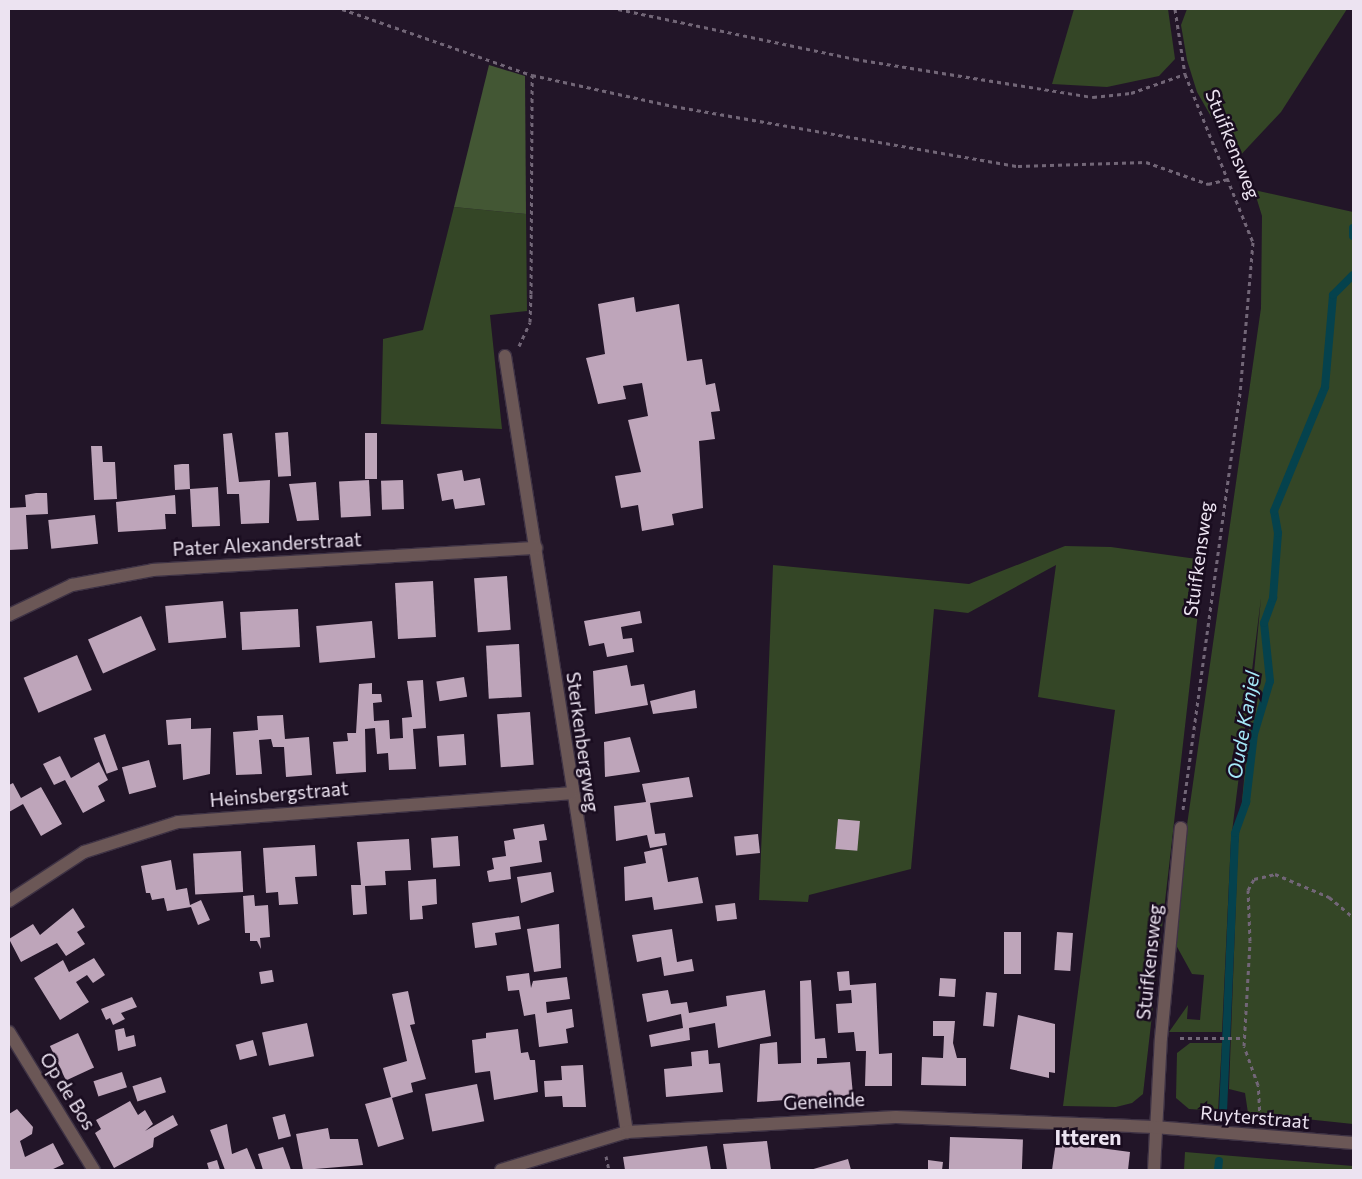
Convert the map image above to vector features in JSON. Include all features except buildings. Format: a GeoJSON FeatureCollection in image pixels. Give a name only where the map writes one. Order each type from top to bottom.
{"type":"FeatureCollection","features":[{"type":"Feature","properties":{"kind":"street","name":"Sterkenbergweg"},"geometry":{"type":"LineString","coordinates":[[505,356],[536,548],[571,793],[627,1132]]}},
{"type":"Feature","properties":{"kind":"street","name":"Pater Alexanderstraat"},"geometry":{"type":"LineString","coordinates":[[9,615],[72,585],[153,570],[536,548]]}},
{"type":"Feature","properties":{"kind":"street","name":"Heinsbergstraat"},"geometry":{"type":"LineString","coordinates":[[9,901],[84,852],[178,822],[571,793]]}},
{"type":"Feature","properties":{"kind":"street","name":"Stuifkensweg"},"geometry":{"type":"LineString","coordinates":[[1154,1170],[1154,1127],[1161,1038],[1181,828]]}},
{"type":"Feature","properties":{"kind":"street","name":"Op de Bos"},"geometry":{"type":"LineString","coordinates":[[9,1032],[94,1170]]}},
{"type":"Feature","properties":{"kind":"street","name":"Geneinde"},"geometry":{"type":"LineString","coordinates":[[501,1170],[627,1132],[896,1116],[1154,1127]]}},
{"type":"Feature","properties":{"kind":"street","name":"Ruyterstraat"},"geometry":{"type":"LineString","coordinates":[[1154,1127],[1353,1143]]}},
{"type":"Feature","properties":{"kind":"path"},"geometry":{"type":"LineString","coordinates":[[342,9],[532,75],[673,106],[1018,166],[1146,162],[1208,184],[1228,178]]}},
{"type":"Feature","properties":{"kind":"path"},"geometry":{"type":"LineString","coordinates":[[618,9],[855,59],[1093,97],[1131,93],[1185,74]]}},
{"type":"Feature","properties":{"kind":"path","name":"Stuifkensweg"},"geometry":{"type":"LineString","coordinates":[[1175,9],[1185,74],[1253,242],[1248,312],[1181,828]]}},
{"type":"Feature","properties":{"kind":"path"},"geometry":{"type":"LineString","coordinates":[[505,356],[523,344],[530,322],[532,75]]}},
{"type":"Feature","properties":{"kind":"path"},"geometry":{"type":"LineString","coordinates":[[1259,1136],[1261,1103],[1244,1038],[1250,942],[1248,890],[1254,879],[1275,874],[1329,897],[1353,917]]}},
{"type":"Feature","properties":{"kind":"path"},"geometry":{"type":"LineString","coordinates":[[1161,1038],[1244,1038]]}},
{"type":"Feature","properties":{"kind":"green space"},"geometry":{"type":"Polygon","coordinates":[[[1074,9],[1168,9],[1175,59],[1159,76],[1107,87],[1052,84],[1074,9]]]}},
{"type":"Feature","properties":{"kind":"green space"},"geometry":{"type":"Polygon","coordinates":[[[1187,9],[1347,9],[1281,112],[1236,160],[1197,92],[1187,60],[1181,25],[1187,9]]]}},
{"type":"Feature","properties":{"kind":"green space"},"geometry":{"type":"Polygon","coordinates":[[[489,65],[525,76],[526,214],[454,207],[489,65]]]}},
{"type":"Feature","properties":{"kind":"green space"},"geometry":{"type":"Polygon","coordinates":[[[1254,190],[1353,212],[1353,1124],[1248,1113],[1245,1093],[1229,1089],[1238,844],[1261,598],[1231,840],[1222,1032],[1169,1032],[1188,1005],[1187,1019],[1200,1020],[1204,975],[1192,974],[1176,945],[1183,853],[1261,308],[1262,216],[1254,190]]]}},
{"type":"Feature","properties":{"kind":"green space"},"geometry":{"type":"Polygon","coordinates":[[[454,207],[526,214],[527,311],[490,315],[502,429],[381,424],[383,339],[423,330],[454,207]]]}},
{"type":"Feature","properties":{"kind":"green space"},"geometry":{"type":"Polygon","coordinates":[[[1065,546],[1111,547],[1204,560],[1143,1094],[1132,1103],[1116,1107],[1063,1106],[1115,710],[1038,697],[1056,565],[968,613],[934,609],[911,869],[809,895],[808,902],[759,900],[773,565],[969,584],[1065,546]]]}},
{"type":"Feature","properties":{"kind":"green space"},"geometry":{"type":"Polygon","coordinates":[[[1190,1043],[1222,1043],[1218,1111],[1189,1109],[1176,1098],[1177,1053],[1190,1043]]]}},
{"type":"Feature","properties":{"kind":"green space"},"geometry":{"type":"Polygon","coordinates":[[[1185,1152],[1353,1166],[1353,1170],[1184,1170],[1185,1152]]]}},
{"type":"Feature","properties":{"kind":"waterway","name":"Oude Kanjel"},"geometry":{"type":"LineString","coordinates":[[1353,228],[1353,236]]}},
{"type":"Feature","properties":{"kind":"waterway","name":"Oude Kanjel"},"geometry":{"type":"LineString","coordinates":[[1223,1112],[1235,833],[1246,802],[1254,734],[1270,681],[1264,623],[1273,598],[1278,533],[1274,511],[1325,387],[1333,295],[1353,275]]}},
{"type":"Feature","properties":{"kind":"waterway","name":"Oude Kanjel"},"geometry":{"type":"LineString","coordinates":[[1218,1170],[1219,1161]]}},
{"type":"Feature","properties":{"kind":"district","name":"Itteren"},"geometry":{"type":"Point","coordinates":[1088,1137]}}]}
